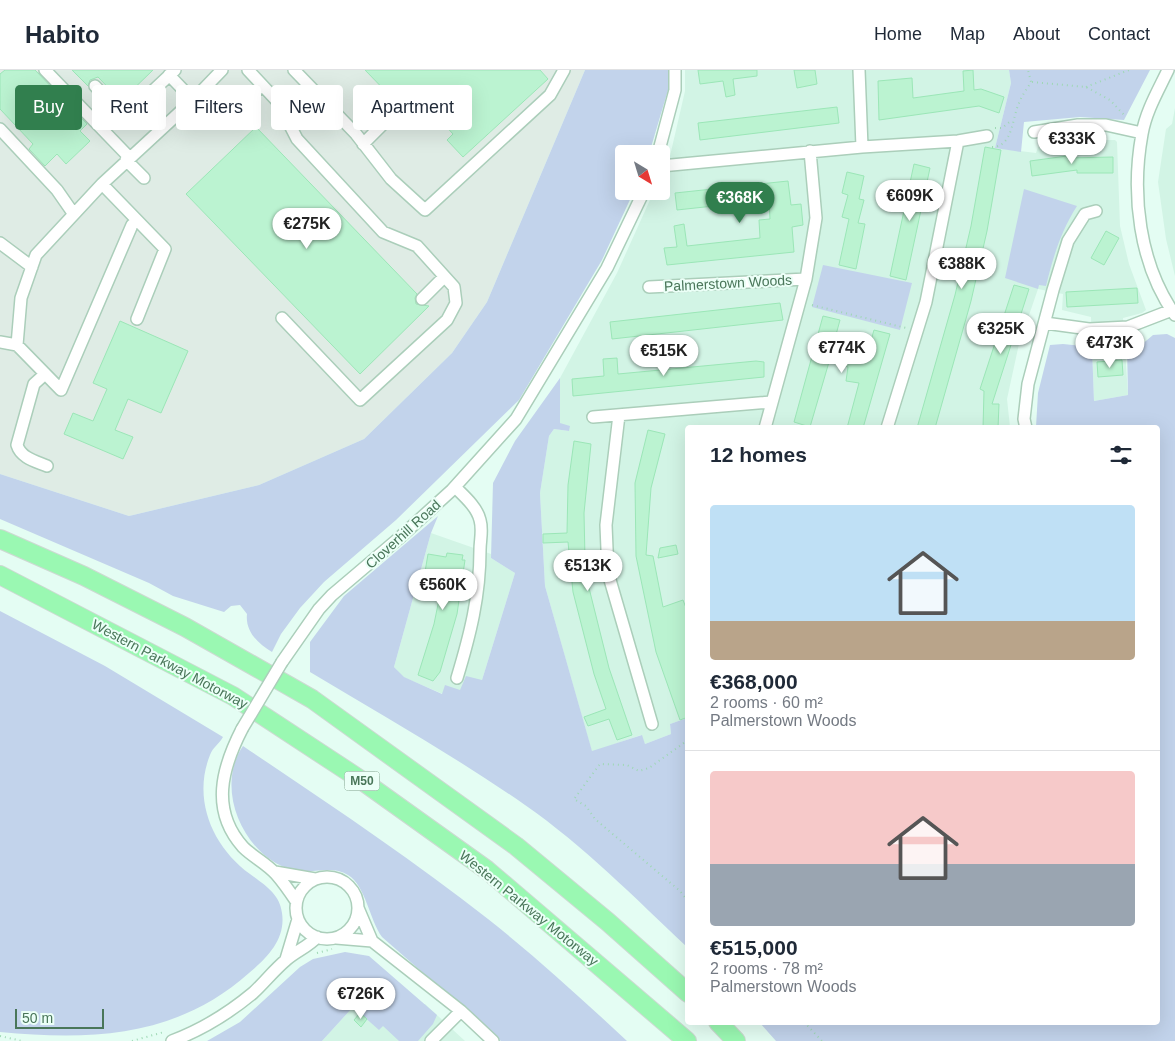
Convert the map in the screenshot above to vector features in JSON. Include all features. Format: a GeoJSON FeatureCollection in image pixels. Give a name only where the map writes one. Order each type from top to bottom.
{"type":"FeatureCollection","features":[{"type":"Feature","properties":{"kind":"highway","name":"M50"},"geometry":{"type":"LineString","coordinates":[[0,539],[84,576],[185,627],[312,699],[516,846],[608,922],[685,990]]}},
{"type":"Feature","properties":{"kind":"highway","name":"Western Parkway Motorway"},"geometry":{"type":"LineString","coordinates":[[0,575],[233,696],[364,782],[487,870],[687,1041]]}},
{"type":"Feature","properties":{"kind":"highway"},"geometry":{"type":"LineString","coordinates":[[721,1025],[736,1041]]}},
{"type":"Feature","properties":{"kind":"street"},"geometry":{"type":"LineString","coordinates":[[45,70],[128,158],[144,178]]}},
{"type":"Feature","properties":{"kind":"street"},"geometry":{"type":"LineString","coordinates":[[208,85],[222,70]]}},
{"type":"Feature","properties":{"kind":"street"},"geometry":{"type":"LineString","coordinates":[[248,70],[278,102],[297,139],[384,232],[417,246],[454,287],[456,303],[447,320],[360,400],[282,318]]}},
{"type":"Feature","properties":{"kind":"street"},"geometry":{"type":"LineString","coordinates":[[294,70],[364,144],[392,179],[425,210],[550,95],[564,70]]}},
{"type":"Feature","properties":{"kind":"street"},"geometry":{"type":"LineString","coordinates":[[660,145],[675,90],[675,70]]}},
{"type":"Feature","properties":{"kind":"street"},"geometry":{"type":"LineString","coordinates":[[859,70],[862,146]]}},
{"type":"Feature","properties":{"kind":"street"},"geometry":{"type":"LineString","coordinates":[[1045,323],[1089,329],[1128,327],[1173,312],[1156,282],[1144,248],[1138,202],[1138,166],[1142,133],[1149,112],[1168,70]]}},
{"type":"Feature","properties":{"kind":"street"},"geometry":{"type":"LineString","coordinates":[[159,85],[172,73],[181,85]]}},
{"type":"Feature","properties":{"kind":"street"},"geometry":{"type":"LineString","coordinates":[[17,345],[21,298],[36,255],[73,213],[128,158],[176,115]]}},
{"type":"Feature","properties":{"kind":"street"},"geometry":{"type":"LineString","coordinates":[[1034,132],[1078,125],[1106,125],[1142,133]]}},
{"type":"Feature","properties":{"kind":"street"},"geometry":{"type":"LineString","coordinates":[[0,129],[57,190],[73,213]]}},
{"type":"Feature","properties":{"kind":"street"},"geometry":{"type":"LineString","coordinates":[[364,144],[378,130]]}},
{"type":"Feature","properties":{"kind":"street"},"geometry":{"type":"LineString","coordinates":[[670,165],[862,146],[958,141],[986,131]]}},
{"type":"Feature","properties":{"kind":"street"},"geometry":{"type":"LineString","coordinates":[[889,425],[926,302],[958,141]]}},
{"type":"Feature","properties":{"kind":"street","name":"Palmerstown Woods"},"geometry":{"type":"LineString","coordinates":[[766,425],[806,279],[816,218],[810,151]]}},
{"type":"Feature","properties":{"kind":"street"},"geometry":{"type":"LineString","coordinates":[[102,184],[165,250],[137,319]]}},
{"type":"Feature","properties":{"kind":"street","name":"Cloverhill Road"},"geometry":{"type":"LineString","coordinates":[[275,872],[242,846],[225,813],[222,782],[229,755],[242,729],[282,662],[319,609],[332,595],[398,539],[455,486],[516,419],[608,268],[640,200]]}},
{"type":"Feature","properties":{"kind":"street"},"geometry":{"type":"LineString","coordinates":[[1025,425],[1024,419],[1028,384],[1068,241],[1085,214],[1096,211]]}},
{"type":"Feature","properties":{"kind":"street"},"geometry":{"type":"LineString","coordinates":[[0,342],[17,345],[61,390],[132,225],[137,221]]}},
{"type":"Feature","properties":{"kind":"street"},"geometry":{"type":"LineString","coordinates":[[1,249],[32,267]]}},
{"type":"Feature","properties":{"kind":"street"},"geometry":{"type":"LineString","coordinates":[[422,298],[444,276]]}},
{"type":"Feature","properties":{"kind":"street","name":"Palmerstown Woods"},"geometry":{"type":"LineString","coordinates":[[649,288],[806,279]]}},
{"type":"Feature","properties":{"kind":"street"},"geometry":{"type":"LineString","coordinates":[[46,374],[34,384],[18,445],[20,452],[24,456],[47,466]]}},
{"type":"Feature","properties":{"kind":"street"},"geometry":{"type":"LineString","coordinates":[[593,417],[772,402]]}},
{"type":"Feature","properties":{"kind":"street"},"geometry":{"type":"LineString","coordinates":[[619,415],[606,525],[608,573],[652,724]]}},
{"type":"Feature","properties":{"kind":"street"},"geometry":{"type":"LineString","coordinates":[[455,486],[480,518],[481,532],[481,568],[475,612],[457,678]]}},
{"type":"Feature","properties":{"kind":"street"},"geometry":{"type":"LineString","coordinates":[[275,872],[314,879]]}},
{"type":"Feature","properties":{"kind":"street"},"geometry":{"type":"LineString","coordinates":[[275,872],[296,901],[298,919],[286,959]]}},
{"type":"Feature","properties":{"kind":"street"},"geometry":{"type":"LineString","coordinates":[[296,901],[306,884],[314,879],[324,877],[344,882],[354,893],[358,908],[372,940],[461,1011],[493,1041]]}},
{"type":"Feature","properties":{"kind":"street"},"geometry":{"type":"LineString","coordinates":[[336,943],[352,927],[358,908]]}},
{"type":"Feature","properties":{"kind":"street"},"geometry":{"type":"LineString","coordinates":[[298,919],[309,933],[317,938],[336,943],[372,940]]}},
{"type":"Feature","properties":{"kind":"street"},"geometry":{"type":"LineString","coordinates":[[170,1036],[209,1024],[231,1010],[252,994],[286,959],[308,947],[317,938]]}},
{"type":"Feature","properties":{"kind":"street"},"geometry":{"type":"LineString","coordinates":[[432,1041],[461,1011]]}},
{"type":"Feature","properties":{"kind":"path"},"geometry":{"type":"LineString","coordinates":[[992,147],[999,146],[1005,142],[1019,103],[1031,82],[1028,70]]}},
{"type":"Feature","properties":{"kind":"path"},"geometry":{"type":"LineString","coordinates":[[1086,87],[1129,70]]}},
{"type":"Feature","properties":{"kind":"path"},"geometry":{"type":"LineString","coordinates":[[1031,82],[1086,87],[1110,100],[1122,115],[1128,118]]}},
{"type":"Feature","properties":{"kind":"path"},"geometry":{"type":"LineString","coordinates":[[986,131],[1002,128],[1013,120]]}},
{"type":"Feature","properties":{"kind":"path"},"geometry":{"type":"LineString","coordinates":[[809,313],[811,304],[906,328]]}},
{"type":"Feature","properties":{"kind":"path"},"geometry":{"type":"LineString","coordinates":[[685,742],[650,768],[639,771],[627,764],[600,764],[574,798],[586,806],[595,819],[685,897]]}},
{"type":"Feature","properties":{"kind":"path"},"geometry":{"type":"LineString","coordinates":[[317,953],[336,943]]}},
{"type":"Feature","properties":{"kind":"path"},"geometry":{"type":"LineString","coordinates":[[807,1025],[822,1041]]}},
{"type":"Feature","properties":{"kind":"path"},"geometry":{"type":"LineString","coordinates":[[0,1036],[22,1041]]}},
{"type":"Feature","properties":{"kind":"path"},"geometry":{"type":"LineString","coordinates":[[132,1041],[170,1036]]}},
{"type":"Feature","properties":{"kind":"shaded area"},"geometry":{"type":"Polygon","coordinates":[[[0,70],[585,70],[487,302],[452,353],[364,439],[259,485],[129,516],[0,474],[0,70]]]}},
{"type":"Feature","properties":{"kind":"shaded area"},"geometry":{"type":"Polygon","coordinates":[[[585,70],[668,70],[668,90],[652,145],[615,145],[615,200],[630,200],[602,260],[519,400],[396,520],[324,582],[300,608],[281,634],[272,652],[262,645],[250,631],[247,614],[240,605],[231,606],[224,612],[173,596],[149,583],[0,519],[0,474],[129,516],[259,485],[364,439],[452,353],[487,302],[585,70]]]}},
{"type":"Feature","properties":{"kind":"shaded area"},"geometry":{"type":"Polygon","coordinates":[[[685,70],[1009,70],[1011,83],[995,148],[1036,153],[1038,147],[1082,140],[1115,140],[1117,142],[1120,226],[1129,264],[1146,310],[1142,313],[1123,318],[1128,395],[1094,401],[1091,317],[1062,310],[1063,294],[1038,289],[1019,344],[1007,399],[1010,425],[685,425],[685,719],[670,724],[671,734],[645,744],[641,735],[592,752],[545,586],[540,493],[549,436],[554,429],[569,431],[560,423],[560,378],[617,273],[650,200],[670,200],[670,156],[685,91],[685,70]]]}},
{"type":"Feature","properties":{"kind":"shaded area"},"geometry":{"type":"Polygon","coordinates":[[[1009,70],[1150,70],[1124,120],[1080,117],[1024,122],[1021,152],[995,148],[1011,83],[1009,70]]]}},
{"type":"Feature","properties":{"kind":"shaded area"},"geometry":{"type":"Polygon","coordinates":[[[1175,108],[1175,276],[1166,239],[1158,182],[1166,129],[1172,124],[1175,108]]]}},
{"type":"Feature","properties":{"kind":"shaded area"},"geometry":{"type":"Polygon","coordinates":[[[1024,189],[1077,206],[1058,244],[1046,286],[1039,285],[1038,289],[1005,278],[1024,189]]]}},
{"type":"Feature","properties":{"kind":"shaded area"},"geometry":{"type":"Polygon","coordinates":[[[823,265],[912,283],[900,330],[812,307],[823,265]]]}},
{"type":"Feature","properties":{"kind":"shaded area"},"geometry":{"type":"Polygon","coordinates":[[[1167,334],[1175,338],[1175,1041],[776,1041],[762,1025],[1160,1025],[1160,425],[1036,425],[1038,393],[1050,345],[1063,344],[1092,347],[1094,401],[1128,395],[1127,346],[1140,346],[1153,335],[1167,334]]]}},
{"type":"Feature","properties":{"kind":"shaded area"},"geometry":{"type":"Polygon","coordinates":[[[560,378],[560,423],[570,426],[569,431],[554,429],[549,436],[540,493],[545,586],[592,751],[642,735],[645,744],[671,734],[670,724],[685,719],[685,945],[609,873],[547,821],[446,753],[310,672],[310,642],[344,596],[438,516],[431,533],[394,667],[404,677],[442,694],[445,685],[460,690],[466,676],[482,680],[515,573],[491,558],[493,483],[515,441],[560,378]]]}},
{"type":"Feature","properties":{"kind":"shaded area"},"geometry":{"type":"Polygon","coordinates":[[[431,533],[491,554],[491,558],[515,573],[482,680],[460,691],[443,694],[403,677],[394,667],[431,533]]]}},
{"type":"Feature","properties":{"kind":"shaded area"},"geometry":{"type":"Polygon","coordinates":[[[0,611],[105,666],[223,737],[211,752],[205,772],[203,789],[209,821],[216,836],[237,863],[275,895],[281,906],[282,922],[281,931],[274,947],[262,961],[221,994],[193,1010],[163,1022],[132,1030],[101,1034],[68,1036],[0,1032],[0,611]]]}},
{"type":"Feature","properties":{"kind":"shaded area"},"geometry":{"type":"Polygon","coordinates":[[[243,746],[367,830],[458,896],[541,963],[627,1041],[501,1041],[382,937],[359,887],[348,875],[335,870],[292,870],[275,862],[260,851],[247,836],[238,818],[233,800],[232,781],[235,763],[243,746]]]}},
{"type":"Feature","properties":{"kind":"shaded area"},"geometry":{"type":"Polygon","coordinates":[[[345,952],[369,956],[437,1015],[433,1024],[418,1041],[399,1041],[383,1026],[379,1030],[353,1007],[322,1041],[207,1041],[240,1022],[300,967],[313,959],[345,952]]]}},
{"type":"Feature","properties":{"kind":"shaded area"},"geometry":{"type":"Polygon","coordinates":[[[425,1004],[465,1041],[322,1041],[353,1007],[425,1004]]]}},
{"type":"Feature","properties":{"kind":"building"},"geometry":{"type":"Polygon","coordinates":[[[5,70],[35,70],[49,85],[15,85],[15,125],[0,109],[0,74],[5,70]]]}},
{"type":"Feature","properties":{"kind":"building"},"geometry":{"type":"Polygon","coordinates":[[[72,70],[153,70],[138,85],[106,85],[98,77],[90,80],[88,86],[72,70]]]}},
{"type":"Feature","properties":{"kind":"building"},"geometry":{"type":"Polygon","coordinates":[[[365,70],[540,70],[548,79],[463,157],[447,140],[453,134],[449,130],[472,130],[472,85],[380,85],[365,70]]]}},
{"type":"Feature","properties":{"kind":"building"},"geometry":{"type":"Polygon","coordinates":[[[698,70],[757,70],[757,76],[733,79],[735,95],[726,97],[723,81],[700,84],[698,70]]]}},
{"type":"Feature","properties":{"kind":"building"},"geometry":{"type":"Polygon","coordinates":[[[794,70],[815,70],[817,84],[797,88],[794,70]]]}},
{"type":"Feature","properties":{"kind":"building"},"geometry":{"type":"Polygon","coordinates":[[[973,70],[974,90],[981,89],[1004,97],[999,113],[979,106],[879,120],[878,81],[912,78],[913,98],[964,91],[963,71],[973,70]]]}},
{"type":"Feature","properties":{"kind":"building"},"geometry":{"type":"Polygon","coordinates":[[[837,107],[839,123],[700,140],[698,123],[837,107]]]}},
{"type":"Feature","properties":{"kind":"building"},"geometry":{"type":"Polygon","coordinates":[[[82,119],[87,124],[82,129],[82,119]]]}},
{"type":"Feature","properties":{"kind":"building"},"geometry":{"type":"Polygon","coordinates":[[[20,130],[81,130],[90,141],[66,164],[57,154],[45,166],[29,149],[33,144],[20,130]]]}},
{"type":"Feature","properties":{"kind":"building"},"geometry":{"type":"Polygon","coordinates":[[[253,130],[259,130],[417,294],[415,298],[416,304],[429,306],[360,374],[186,194],[253,130]]]}},
{"type":"Feature","properties":{"kind":"building"},"geometry":{"type":"Polygon","coordinates":[[[985,147],[1001,150],[987,231],[971,301],[936,425],[918,425],[955,295],[971,226],[985,147]]]}},
{"type":"Feature","properties":{"kind":"building"},"geometry":{"type":"Polygon","coordinates":[[[1067,156],[1067,158],[1113,157],[1113,173],[1077,173],[1077,170],[1032,176],[1030,161],[1067,156]]]}},
{"type":"Feature","properties":{"kind":"building"},"geometry":{"type":"Polygon","coordinates":[[[914,164],[930,168],[906,280],[890,276],[914,164]]]}},
{"type":"Feature","properties":{"kind":"building"},"geometry":{"type":"Polygon","coordinates":[[[847,172],[864,176],[859,199],[864,200],[858,223],[865,224],[856,269],[839,265],[849,219],[842,217],[848,195],[842,193],[847,172]]]}},
{"type":"Feature","properties":{"kind":"building"},"geometry":{"type":"Polygon","coordinates":[[[788,181],[791,205],[801,204],[803,225],[792,227],[794,252],[667,265],[664,248],[677,247],[674,226],[684,224],[687,246],[760,238],[759,220],[770,219],[769,200],[677,210],[675,193],[788,181]]]}},
{"type":"Feature","properties":{"kind":"building"},"geometry":{"type":"Polygon","coordinates":[[[1106,231],[1119,238],[1104,265],[1091,258],[1106,231]]]}},
{"type":"Feature","properties":{"kind":"building"},"geometry":{"type":"Polygon","coordinates":[[[1014,285],[1029,289],[992,404],[999,404],[998,425],[983,425],[984,391],[980,389],[1014,285]]]}},
{"type":"Feature","properties":{"kind":"building"},"geometry":{"type":"Polygon","coordinates":[[[1137,288],[1138,303],[1067,307],[1066,292],[1137,288]]]}},
{"type":"Feature","properties":{"kind":"building"},"geometry":{"type":"Polygon","coordinates":[[[780,303],[783,320],[612,339],[610,322],[780,303]]]}},
{"type":"Feature","properties":{"kind":"building"},"geometry":{"type":"Polygon","coordinates":[[[823,316],[840,320],[831,353],[865,361],[874,330],[890,334],[864,425],[848,425],[859,383],[846,381],[848,367],[829,362],[811,425],[794,422],[823,316]]]}},
{"type":"Feature","properties":{"kind":"building"},"geometry":{"type":"Polygon","coordinates":[[[120,321],[188,351],[161,413],[128,399],[115,430],[133,437],[123,459],[64,434],[73,413],[93,421],[107,389],[93,383],[120,321]]]}},
{"type":"Feature","properties":{"kind":"building"},"geometry":{"type":"Polygon","coordinates":[[[617,358],[618,374],[756,361],[764,362],[764,377],[573,396],[572,379],[604,376],[603,359],[617,358]]]}},
{"type":"Feature","properties":{"kind":"building"},"geometry":{"type":"Polygon","coordinates":[[[1122,360],[1123,375],[1098,377],[1097,362],[1122,360]]]}},
{"type":"Feature","properties":{"kind":"building"},"geometry":{"type":"Polygon","coordinates":[[[648,430],[665,434],[651,488],[646,555],[653,556],[663,607],[683,600],[685,605],[685,718],[680,720],[656,652],[636,556],[635,483],[648,430]]]}},
{"type":"Feature","properties":{"kind":"building"},"geometry":{"type":"Polygon","coordinates":[[[574,441],[591,444],[584,513],[585,559],[589,588],[609,668],[632,735],[617,740],[609,719],[588,726],[584,717],[606,709],[594,674],[573,592],[568,542],[543,543],[543,534],[567,533],[568,485],[574,441]]]}},
{"type":"Feature","properties":{"kind":"building"},"geometry":{"type":"Polygon","coordinates":[[[676,545],[678,554],[658,558],[660,548],[676,545]]]}},
{"type":"Feature","properties":{"kind":"building"},"geometry":{"type":"Polygon","coordinates":[[[447,553],[463,555],[462,560],[465,560],[457,614],[440,672],[433,681],[418,675],[434,624],[444,575],[425,572],[428,554],[446,557],[447,553]]]}},
{"type":"Feature","properties":{"kind":"building"},"geometry":{"type":"Polygon","coordinates":[[[360,1013],[367,1019],[361,1027],[354,1020],[360,1013]]]}}]}
